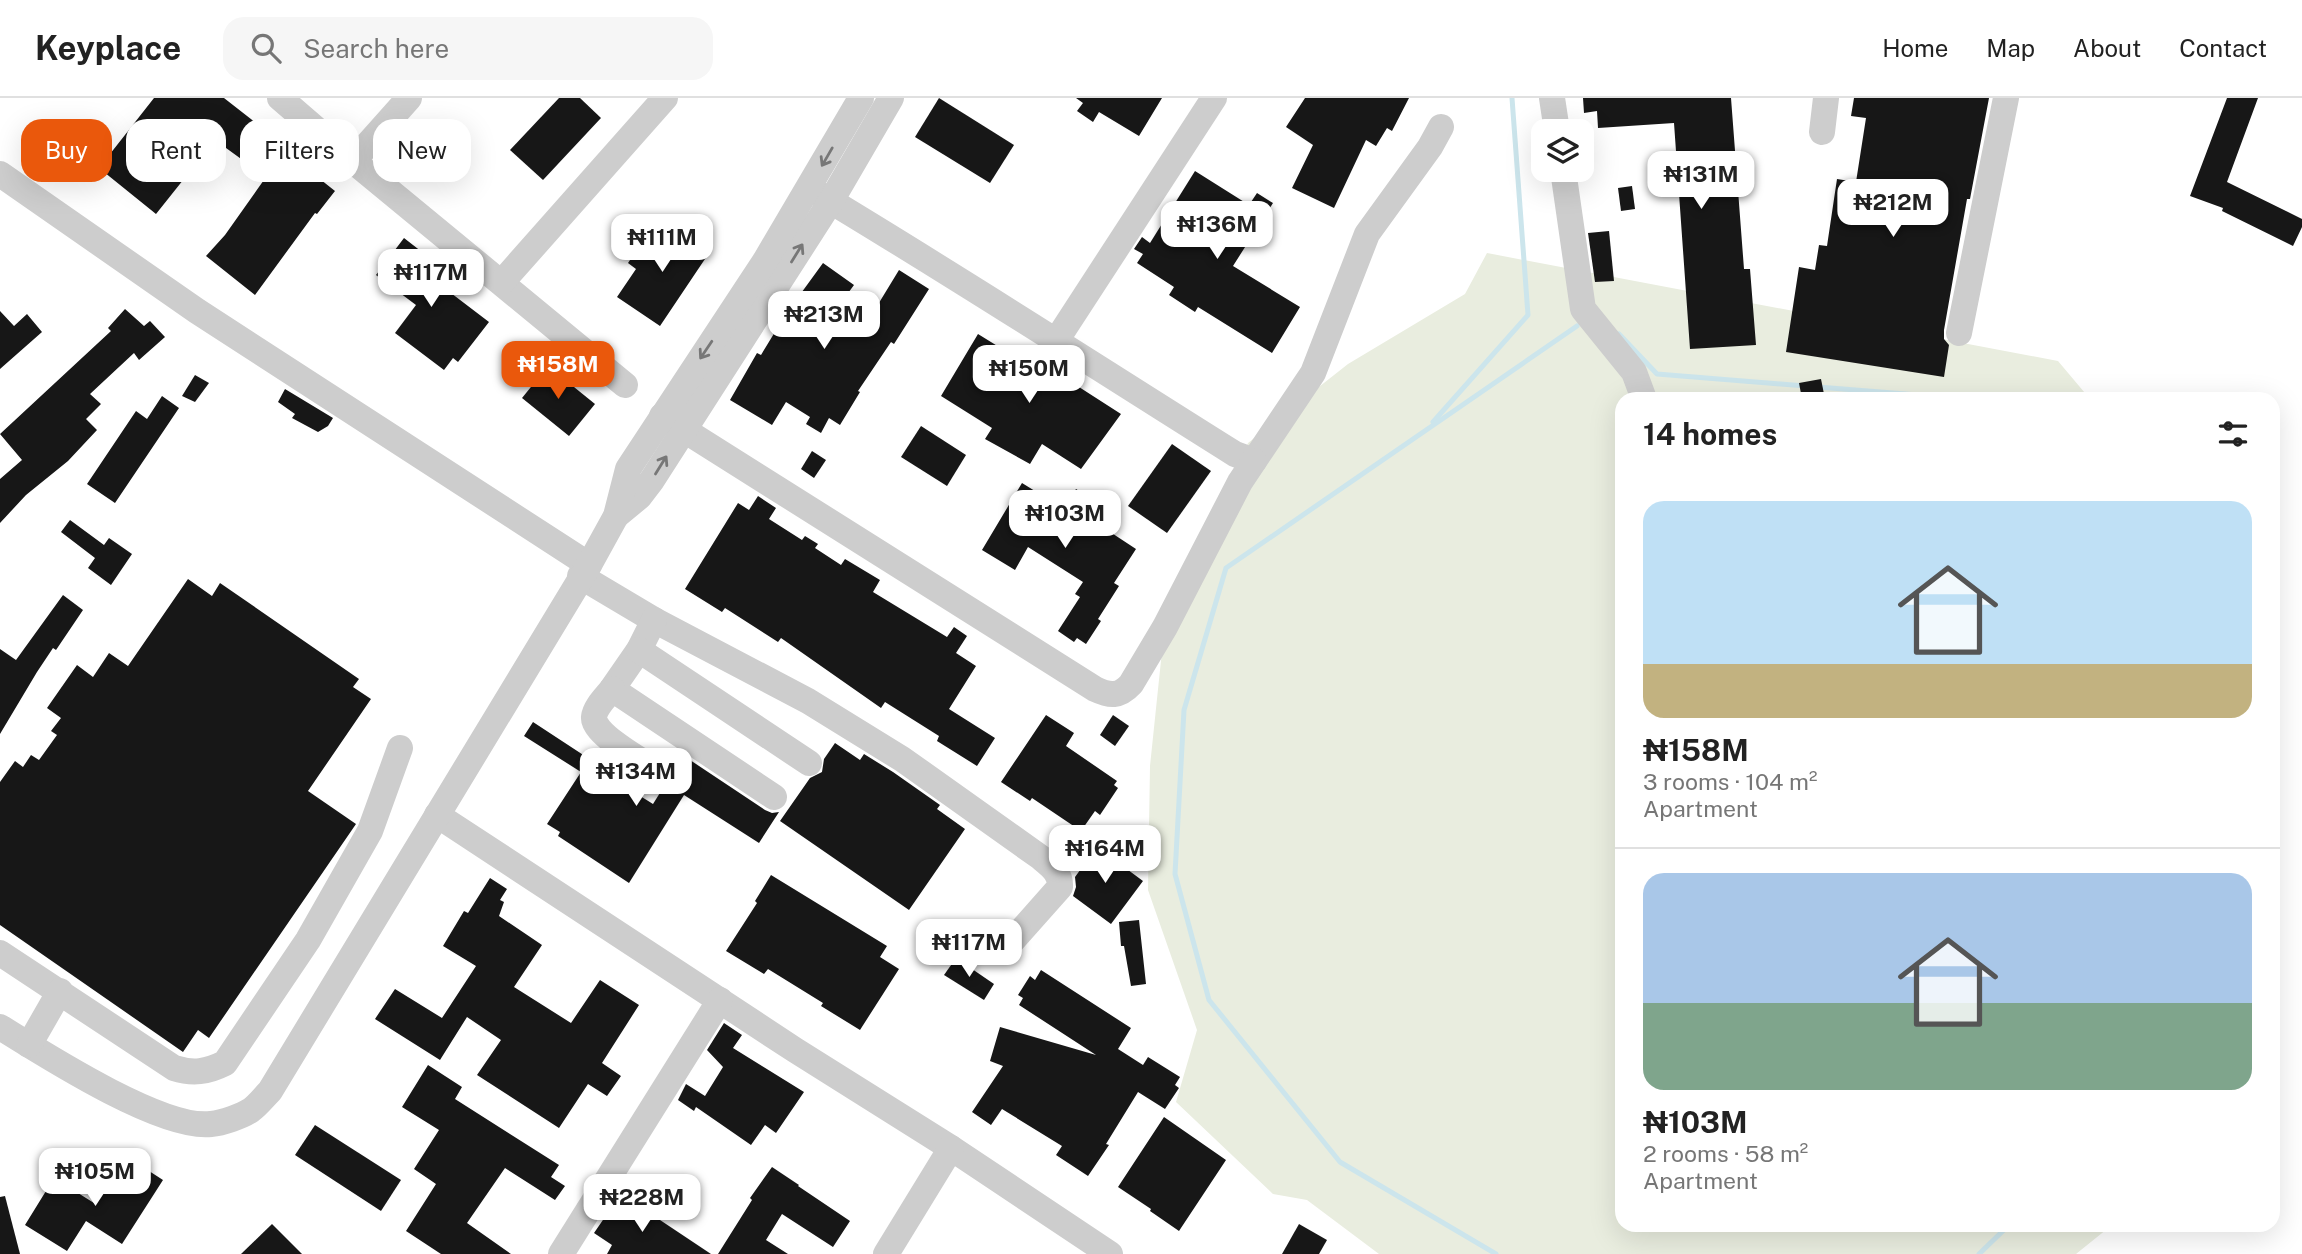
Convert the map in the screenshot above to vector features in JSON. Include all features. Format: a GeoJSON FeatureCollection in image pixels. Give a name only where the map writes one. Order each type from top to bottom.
{"type":"FeatureCollection","features":[{"type":"Feature","properties":{"kind":"street"},"geometry":{"type":"LineString","coordinates":[[280,98],[304,119]]}},
{"type":"Feature","properties":{"kind":"street"},"geometry":{"type":"LineString","coordinates":[[359,155],[409,98]]}},
{"type":"Feature","properties":{"kind":"street"},"geometry":{"type":"LineString","coordinates":[[502,282],[664,98]]}},
{"type":"Feature","properties":{"kind":"street"},"geometry":{"type":"LineString","coordinates":[[820,194],[861,98]]}},
{"type":"Feature","properties":{"kind":"street"},"geometry":{"type":"LineString","coordinates":[[0,1027],[143,1107],[183,1123],[212,1124],[250,1111],[270,1091],[616,516],[639,496],[673,422],[820,194],[891,98]]}},
{"type":"Feature","properties":{"kind":"street"},"geometry":{"type":"LineString","coordinates":[[1056,341],[1214,98]]}},
{"type":"Feature","properties":{"kind":"street"},"geometry":{"type":"LineString","coordinates":[[1552,98],[1555,119]]}},
{"type":"Feature","properties":{"kind":"street"},"geometry":{"type":"LineString","coordinates":[[1822,132],[1826,98]]}},
{"type":"Feature","properties":{"kind":"street"},"geometry":{"type":"LineString","coordinates":[[1959,334],[2006,98]]}},
{"type":"Feature","properties":{"kind":"street"},"geometry":{"type":"LineString","coordinates":[[673,422],[1095,689],[1108,695],[1125,691],[1165,627],[1240,482],[1314,373],[1367,234],[1430,147],[1441,127]]}},
{"type":"Feature","properties":{"kind":"street"},"geometry":{"type":"LineString","coordinates":[[359,167],[625,384]]}},
{"type":"Feature","properties":{"kind":"street"},"geometry":{"type":"LineString","coordinates":[[0,174],[197,311],[585,570],[654,620],[807,701],[902,759],[1040,857],[1057,872],[1061,879],[1060,887],[1012,941]]}},
{"type":"Feature","properties":{"kind":"street"},"geometry":{"type":"LineString","coordinates":[[1565,182],[1583,309],[1634,372],[1641,392]]}},
{"type":"Feature","properties":{"kind":"street"},"geometry":{"type":"LineString","coordinates":[[820,194],[1235,454],[1254,461]]}},
{"type":"Feature","properties":{"kind":"street"},"geometry":{"type":"LineString","coordinates":[[654,620],[639,650],[594,713],[594,722],[602,734],[661,773]]}},
{"type":"Feature","properties":{"kind":"street"},"geometry":{"type":"LineString","coordinates":[[639,650],[809,763]]}},
{"type":"Feature","properties":{"kind":"street"},"geometry":{"type":"LineString","coordinates":[[612,689],[774,797]]}},
{"type":"Feature","properties":{"kind":"street"},"geometry":{"type":"LineString","coordinates":[[0,953],[174,1068],[189,1073],[214,1069],[225,1063],[308,940],[370,831],[400,748]]}},
{"type":"Feature","properties":{"kind":"street"},"geometry":{"type":"LineString","coordinates":[[437,815],[1110,1254]]}},
{"type":"Feature","properties":{"kind":"street"},"geometry":{"type":"LineString","coordinates":[[29,1045],[60,991]]}},
{"type":"Feature","properties":{"kind":"street"},"geometry":{"type":"LineString","coordinates":[[561,1254],[720,1000]]}},
{"type":"Feature","properties":{"kind":"street"},"geometry":{"type":"LineString","coordinates":[[886,1254],[951,1148]]}},
{"type":"Feature","properties":{"kind":"shaded area"},"geometry":{"type":"Polygon","coordinates":[[[1487,253],[2058,361],[2084,392],[1615,392],[1615,1232],[2103,1232],[2076,1254],[1379,1254],[1307,1200],[1273,1194],[1176,1102],[1197,1030],[1148,890],[1150,766],[1162,651],[1248,443],[1348,364],[1465,294],[1487,253]]]}},
{"type":"Feature","properties":{"kind":"building"},"geometry":{"type":"Polygon","coordinates":[[[154,98],[224,98],[251,119],[240,119],[240,158],[226,148],[226,119],[138,119],[154,98]]]}},
{"type":"Feature","properties":{"kind":"building"},"geometry":{"type":"Polygon","coordinates":[[[559,98],[580,98],[601,118],[543,180],[510,150],[559,98]]]}},
{"type":"Feature","properties":{"kind":"building"},"geometry":{"type":"Polygon","coordinates":[[[939,98],[1014,145],[990,183],[915,137],[939,98]]]}},
{"type":"Feature","properties":{"kind":"building"},"geometry":{"type":"Polygon","coordinates":[[[1076,98],[1162,98],[1139,136],[1099,112],[1093,122],[1077,111],[1083,103],[1076,98]]]}},
{"type":"Feature","properties":{"kind":"building"},"geometry":{"type":"Polygon","coordinates":[[[1305,98],[1409,98],[1392,131],[1387,128],[1376,146],[1366,140],[1334,208],[1292,188],[1313,145],[1286,127],[1305,98]]]}},
{"type":"Feature","properties":{"kind":"building"},"geometry":{"type":"Polygon","coordinates":[[[1583,98],[1731,98],[1744,269],[1750,269],[1756,345],[1690,349],[1674,123],[1598,128],[1597,111],[1584,113],[1583,98]]]}},
{"type":"Feature","properties":{"kind":"building"},"geometry":{"type":"Polygon","coordinates":[[[1854,98],[1989,98],[1970,199],[1967,199],[1944,330],[1944,339],[1949,345],[1944,377],[1786,352],[1799,267],[1815,270],[1819,245],[1827,246],[1837,179],[1856,182],[1866,118],[1851,116],[1854,98]]]}},
{"type":"Feature","properties":{"kind":"building"},"geometry":{"type":"Polygon","coordinates":[[[2227,98],[2258,98],[2227,182],[2302,219],[2302,227],[2293,246],[2222,211],[2223,208],[2190,196],[2227,98]]]}},
{"type":"Feature","properties":{"kind":"building"},"geometry":{"type":"Polygon","coordinates":[[[126,134],[126,182],[182,182],[156,214],[112,178],[112,151],[126,134]]]}},
{"type":"Feature","properties":{"kind":"building"},"geometry":{"type":"Polygon","coordinates":[[[1195,171],[1249,205],[1257,193],[1273,203],[1233,266],[1300,307],[1272,353],[1198,307],[1195,312],[1169,295],[1174,287],[1137,263],[1143,254],[1134,249],[1142,237],[1150,243],[1195,171]]]}},
{"type":"Feature","properties":{"kind":"building"},"geometry":{"type":"Polygon","coordinates":[[[262,182],[324,182],[335,191],[317,214],[315,213],[255,295],[206,256],[225,235],[262,182]]]}},
{"type":"Feature","properties":{"kind":"building"},"geometry":{"type":"Polygon","coordinates":[[[1632,186],[1635,209],[1621,211],[1618,188],[1632,186]]]}},
{"type":"Feature","properties":{"kind":"building"},"geometry":{"type":"Polygon","coordinates":[[[666,223],[709,253],[660,326],[617,297],[636,269],[628,263],[640,245],[647,250],[666,223]]]}},
{"type":"Feature","properties":{"kind":"building"},"geometry":{"type":"Polygon","coordinates":[[[1609,231],[1614,281],[1595,282],[1588,233],[1609,231]]]}},
{"type":"Feature","properties":{"kind":"building"},"geometry":{"type":"Polygon","coordinates":[[[404,238],[431,259],[422,271],[489,322],[458,362],[453,358],[444,370],[395,333],[416,305],[376,275],[404,238]]]}},
{"type":"Feature","properties":{"kind":"building"},"geometry":{"type":"Polygon","coordinates":[[[823,263],[854,285],[832,315],[860,334],[899,270],[929,289],[894,344],[891,342],[858,391],[860,392],[840,425],[829,418],[821,433],[806,424],[810,417],[786,402],[772,425],[730,400],[757,353],[761,355],[778,327],[775,325],[787,305],[791,307],[823,263]]]}},
{"type":"Feature","properties":{"kind":"building"},"geometry":{"type":"Polygon","coordinates":[[[125,309],[144,326],[150,321],[165,337],[139,360],[134,353],[90,394],[101,404],[86,419],[97,430],[68,461],[26,495],[0,523],[0,479],[22,460],[0,434],[111,331],[108,328],[125,309]]]}},
{"type":"Feature","properties":{"kind":"building"},"geometry":{"type":"Polygon","coordinates":[[[0,311],[14,326],[27,314],[42,332],[0,369],[0,311]]]}},
{"type":"Feature","properties":{"kind":"building"},"geometry":{"type":"Polygon","coordinates":[[[978,334],[1046,376],[1056,360],[1071,369],[1065,378],[1121,414],[1081,469],[1042,444],[1030,464],[985,439],[992,428],[941,396],[978,334]]]}},
{"type":"Feature","properties":{"kind":"building"},"geometry":{"type":"Polygon","coordinates":[[[548,366],[595,404],[569,436],[522,398],[548,366]]]}},
{"type":"Feature","properties":{"kind":"building"},"geometry":{"type":"Polygon","coordinates":[[[195,375],[209,383],[195,402],[182,396],[195,375]]]}},
{"type":"Feature","properties":{"kind":"building"},"geometry":{"type":"Polygon","coordinates":[[[1821,379],[1824,392],[1801,392],[1799,383],[1821,379]]]}},
{"type":"Feature","properties":{"kind":"building"},"geometry":{"type":"Polygon","coordinates":[[[285,389],[333,418],[328,426],[318,432],[292,418],[295,414],[278,402],[285,389]]]}},
{"type":"Feature","properties":{"kind":"building"},"geometry":{"type":"Polygon","coordinates":[[[162,396],[179,408],[115,503],[87,484],[136,411],[147,419],[162,396]]]}},
{"type":"Feature","properties":{"kind":"building"},"geometry":{"type":"Polygon","coordinates":[[[921,426],[966,455],[947,486],[901,457],[921,426]]]}},
{"type":"Feature","properties":{"kind":"building"},"geometry":{"type":"Polygon","coordinates":[[[1172,444],[1211,471],[1167,533],[1128,506],[1172,444]]]}},
{"type":"Feature","properties":{"kind":"building"},"geometry":{"type":"Polygon","coordinates":[[[812,451],[826,460],[814,478],[801,469],[812,451]]]}},
{"type":"Feature","properties":{"kind":"building"},"geometry":{"type":"Polygon","coordinates":[[[1022,483],[1064,509],[1076,489],[1111,511],[1101,526],[1136,549],[1114,583],[1119,586],[1086,644],[1077,638],[1074,642],[1058,631],[1080,597],[1075,594],[1083,582],[1028,547],[1015,570],[982,550],[1022,483]]]}},
{"type":"Feature","properties":{"kind":"building"},"geometry":{"type":"Polygon","coordinates":[[[758,496],[776,508],[769,519],[802,540],[805,536],[818,544],[815,548],[841,565],[845,559],[880,580],[873,592],[947,637],[954,627],[967,636],[956,653],[976,666],[949,709],[995,738],[977,766],[937,741],[939,736],[885,702],[881,708],[781,638],[778,642],[725,608],[722,612],[685,589],[738,503],[749,510],[758,496]]]}},
{"type":"Feature","properties":{"kind":"building"},"geometry":{"type":"Polygon","coordinates":[[[70,520],[104,545],[109,538],[132,554],[111,585],[88,568],[95,558],[61,532],[70,520]]]}},
{"type":"Feature","properties":{"kind":"building"},"geometry":{"type":"Polygon","coordinates":[[[188,579],[212,596],[220,583],[359,679],[353,687],[371,699],[308,791],[356,824],[209,1038],[198,1030],[183,1052],[0,925],[0,782],[15,761],[23,767],[31,755],[39,760],[57,735],[51,731],[61,718],[47,708],[77,665],[93,677],[109,653],[128,666],[188,579]]]}},
{"type":"Feature","properties":{"kind":"building"},"geometry":{"type":"Polygon","coordinates":[[[63,595],[83,610],[56,650],[53,648],[0,734],[0,649],[16,660],[63,595]]]}},
{"type":"Feature","properties":{"kind":"building"},"geometry":{"type":"Polygon","coordinates":[[[1046,715],[1074,733],[1066,746],[1117,781],[1114,785],[1118,788],[1100,815],[1095,811],[1081,831],[1032,798],[1030,801],[1001,782],[1046,715]]]}},
{"type":"Feature","properties":{"kind":"building"},"geometry":{"type":"Polygon","coordinates":[[[1113,715],[1129,726],[1115,746],[1100,735],[1113,715]]]}},
{"type":"Feature","properties":{"kind":"building"},"geometry":{"type":"Polygon","coordinates":[[[533,722],[594,762],[597,757],[626,776],[621,784],[653,804],[663,788],[674,782],[676,768],[684,756],[765,810],[779,812],[759,843],[684,795],[629,883],[558,836],[560,832],[547,824],[581,772],[524,736],[533,722]]]}},
{"type":"Feature","properties":{"kind":"building"},"geometry":{"type":"Polygon","coordinates":[[[835,743],[860,760],[864,754],[893,772],[940,805],[937,809],[965,829],[909,910],[780,821],[810,778],[822,772],[824,759],[835,743]]]}},
{"type":"Feature","properties":{"kind":"building"},"geometry":{"type":"Polygon","coordinates":[[[1097,847],[1143,881],[1111,924],[1073,896],[1075,877],[1097,847]]]}},
{"type":"Feature","properties":{"kind":"building"},"geometry":{"type":"Polygon","coordinates":[[[771,875],[887,946],[880,957],[899,969],[860,1030],[768,969],[764,974],[726,951],[757,903],[755,901],[771,875]]]}},
{"type":"Feature","properties":{"kind":"building"},"geometry":{"type":"Polygon","coordinates":[[[490,878],[507,889],[500,900],[504,902],[499,916],[542,945],[514,987],[571,1023],[600,980],[639,1005],[602,1063],[621,1076],[607,1096],[588,1084],[559,1128],[477,1075],[501,1040],[467,1017],[440,1060],[375,1019],[395,989],[442,1018],[476,966],[443,946],[464,911],[468,913],[490,878]]]}},
{"type":"Feature","properties":{"kind":"building"},"geometry":{"type":"Polygon","coordinates":[[[1139,920],[1146,984],[1131,986],[1124,946],[1121,946],[1119,922],[1139,920]]]}},
{"type":"Feature","properties":{"kind":"building"},"geometry":{"type":"Polygon","coordinates":[[[956,958],[994,984],[984,1000],[944,975],[956,958]]]}},
{"type":"Feature","properties":{"kind":"building"},"geometry":{"type":"Polygon","coordinates":[[[1041,970],[1131,1028],[1118,1049],[1143,1065],[1148,1057],[1180,1077],[1175,1085],[1179,1088],[1165,1109],[1138,1092],[1106,1144],[1109,1145],[1088,1176],[1056,1155],[1062,1146],[1002,1109],[991,1125],[972,1112],[1003,1066],[990,1061],[1000,1027],[1096,1055],[1019,1005],[1023,998],[1018,995],[1030,976],[1035,980],[1041,970]]]}},
{"type":"Feature","properties":{"kind":"building"},"geometry":{"type":"Polygon","coordinates":[[[724,1023],[742,1035],[733,1048],[804,1092],[776,1133],[765,1125],[751,1145],[696,1107],[694,1111],[678,1100],[686,1084],[705,1096],[723,1067],[707,1050],[724,1023]]]}},
{"type":"Feature","properties":{"kind":"building"},"geometry":{"type":"Polygon","coordinates":[[[428,1065],[462,1087],[455,1099],[559,1165],[551,1177],[565,1186],[555,1200],[505,1168],[467,1223],[511,1254],[441,1254],[406,1231],[436,1184],[414,1169],[439,1130],[402,1107],[428,1065]]]}},
{"type":"Feature","properties":{"kind":"building"},"geometry":{"type":"Polygon","coordinates":[[[1164,1117],[1226,1160],[1179,1231],[1118,1187],[1164,1117]]]}},
{"type":"Feature","properties":{"kind":"building"},"geometry":{"type":"Polygon","coordinates":[[[315,1125],[401,1180],[381,1211],[295,1155],[315,1125]]]}},
{"type":"Feature","properties":{"kind":"building"},"geometry":{"type":"Polygon","coordinates":[[[132,1160],[163,1180],[122,1244],[86,1221],[67,1251],[25,1225],[54,1178],[94,1203],[106,1184],[113,1189],[132,1160]]]}},
{"type":"Feature","properties":{"kind":"building"},"geometry":{"type":"Polygon","coordinates":[[[772,1167],[850,1221],[833,1247],[782,1214],[766,1240],[788,1254],[718,1254],[752,1200],[750,1198],[772,1167]]]}},
{"type":"Feature","properties":{"kind":"building"},"geometry":{"type":"Polygon","coordinates":[[[5,1196],[20,1254],[0,1254],[0,1197],[5,1196]]]}},
{"type":"Feature","properties":{"kind":"building"},"geometry":{"type":"Polygon","coordinates":[[[618,1198],[643,1214],[645,1210],[711,1254],[607,1254],[612,1245],[594,1233],[618,1198]]]}},
{"type":"Feature","properties":{"kind":"building"},"geometry":{"type":"Polygon","coordinates":[[[272,1224],[302,1254],[241,1254],[272,1224]]]}},
{"type":"Feature","properties":{"kind":"building"},"geometry":{"type":"Polygon","coordinates":[[[1299,1224],[1327,1240],[1319,1254],[1282,1254],[1299,1224]]]}},
{"type":"Feature","properties":{"kind":"waterway"},"geometry":{"type":"LineString","coordinates":[[1433,422],[1528,315],[1512,98]]}},
{"type":"Feature","properties":{"kind":"waterway"},"geometry":{"type":"LineString","coordinates":[[1496,1254],[1340,1162],[1209,1000],[1175,874],[1184,710],[1226,568],[1577,326]]}},
{"type":"Feature","properties":{"kind":"waterway"},"geometry":{"type":"LineString","coordinates":[[1619,334],[1657,374],[1805,386]]}},
{"type":"Feature","properties":{"kind":"waterway"},"geometry":{"type":"LineString","coordinates":[[1818,387],[1880,392]]}},
{"type":"Feature","properties":{"kind":"waterway"},"geometry":{"type":"LineString","coordinates":[[1979,1254],[2002,1232]]}}]}
